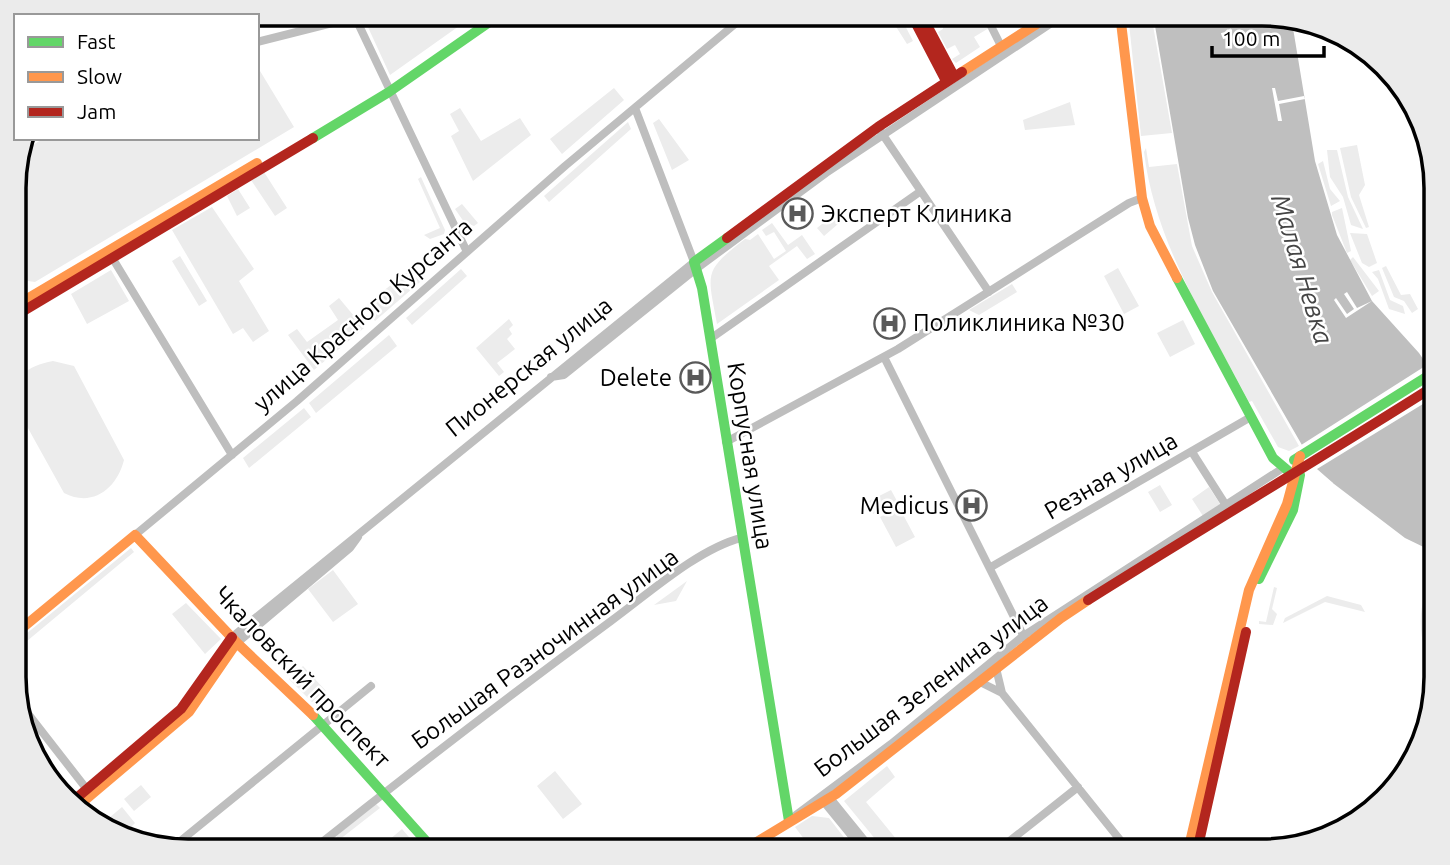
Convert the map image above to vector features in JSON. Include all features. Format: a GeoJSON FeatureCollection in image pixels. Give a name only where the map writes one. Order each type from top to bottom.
{"type":"FeatureCollection","features":[{"type":"Feature","properties":{"kind":"main road"},"geometry":{"type":"LineString","coordinates":[[919,26],[952,81]]}},
{"type":"Feature","properties":{"kind":"main road"},"geometry":{"type":"LineString","coordinates":[[927,26],[952,81]]}},
{"type":"Feature","properties":{"kind":"main road","name":"Пионерская улица"},"geometry":{"type":"LineString","coordinates":[[695,266],[880,130],[1033,26]]}},
{"type":"Feature","properties":{"kind":"main road"},"geometry":{"type":"LineString","coordinates":[[1121,26],[1142,198],[1150,226],[1249,418],[1287,479],[1293,510],[1266,561],[1258,583],[1200,838]]}},
{"type":"Feature","properties":{"kind":"main road"},"geometry":{"type":"LineString","coordinates":[[26,300],[388,89],[471,27]]}},
{"type":"Feature","properties":{"kind":"main road"},"geometry":{"type":"LineString","coordinates":[[26,310],[388,89],[482,27]]}},
{"type":"Feature","properties":{"kind":"main road","name":"Корпусная улица"},"geometry":{"type":"LineString","coordinates":[[695,266],[710,339],[789,821]]}},
{"type":"Feature","properties":{"kind":"main road"},"geometry":{"type":"LineString","coordinates":[[1191,838],[1249,590],[1259,558],[1286,506],[1287,479],[1304,460],[1423,380]]}},
{"type":"Feature","properties":{"kind":"main road"},"geometry":{"type":"LineString","coordinates":[[1304,460],[1423,392]]}},
{"type":"Feature","properties":{"kind":"main road","name":"Большая Зеленина улица"},"geometry":{"type":"LineString","coordinates":[[762,838],[827,800],[996,668],[1025,639],[1227,508],[1287,479],[1304,460]]}},
{"type":"Feature","properties":{"kind":"main road","name":"улица Красного Курсанта"},"geometry":{"type":"LineString","coordinates":[[26,625],[135,536]]}},
{"type":"Feature","properties":{"kind":"main road","name":"Чкаловский проспект"},"geometry":{"type":"LineString","coordinates":[[135,536],[234,640],[323,725],[424,839]]}},
{"type":"Feature","properties":{"kind":"main road","name":"Пионерская улица"},"geometry":{"type":"LineString","coordinates":[[83,799],[181,709],[234,640]]}},
{"type":"Feature","properties":{"kind":"main road","name":"Пионерская улица"},"geometry":{"type":"LineString","coordinates":[[81,797],[89,792]]}},
{"type":"Feature","properties":{"kind":"street","name":"улица Красного Курсанта"},"geometry":{"type":"LineString","coordinates":[[135,536],[732,26]]}},
{"type":"Feature","properties":{"kind":"street"},"geometry":{"type":"LineString","coordinates":[[991,26],[1001,46]]}},
{"type":"Feature","properties":{"kind":"street","name":"Пионерская улица"},"geometry":{"type":"LineString","coordinates":[[952,81],[1044,26]]}},
{"type":"Feature","properties":{"kind":"street"},"geometry":{"type":"LineString","coordinates":[[259,42],[319,27]]}},
{"type":"Feature","properties":{"kind":"street"},"geometry":{"type":"LineString","coordinates":[[359,27],[467,252]]}},
{"type":"Feature","properties":{"kind":"street","name":"Корпусная улица"},"geometry":{"type":"LineString","coordinates":[[635,108],[695,266]]}},
{"type":"Feature","properties":{"kind":"street"},"geometry":{"type":"LineString","coordinates":[[880,130],[989,292]]}},
{"type":"Feature","properties":{"kind":"street"},"geometry":{"type":"LineString","coordinates":[[710,339],[921,191]]}},
{"type":"Feature","properties":{"kind":"street"},"geometry":{"type":"LineString","coordinates":[[726,442],[884,356],[1129,203],[1142,198]]}},
{"type":"Feature","properties":{"kind":"street"},"geometry":{"type":"LineString","coordinates":[[113,259],[232,455]]}},
{"type":"Feature","properties":{"kind":"street","name":"Пионерская улица"},"geometry":{"type":"LineString","coordinates":[[551,377],[564,375],[695,266]]}},
{"type":"Feature","properties":{"kind":"street","name":"Пионерская улица"},"geometry":{"type":"LineString","coordinates":[[234,640],[377,517],[695,266]]}},
{"type":"Feature","properties":{"kind":"street"},"geometry":{"type":"LineString","coordinates":[[884,356],[1025,639]]}},
{"type":"Feature","properties":{"kind":"street","name":"Резная улица"},"geometry":{"type":"LineString","coordinates":[[991,567],[1249,418]]}},
{"type":"Feature","properties":{"kind":"street"},"geometry":{"type":"LineString","coordinates":[[1192,452],[1227,508]]}},
{"type":"Feature","properties":{"kind":"street","name":"Пионерская улица"},"geometry":{"type":"LineString","coordinates":[[234,640],[371,527],[377,517]]}},
{"type":"Feature","properties":{"kind":"street","name":"Большая Разночинная улица"},"geometry":{"type":"LineString","coordinates":[[326,839],[619,615],[721,545],[741,538]]}},
{"type":"Feature","properties":{"kind":"street","name":"Большая Зеленина улица"},"geometry":{"type":"LineString","coordinates":[[789,821],[1025,639]]}},
{"type":"Feature","properties":{"kind":"street"},"geometry":{"type":"LineString","coordinates":[[996,668],[1002,693]]}},
{"type":"Feature","properties":{"kind":"street"},"geometry":{"type":"LineString","coordinates":[[978,681],[1002,693],[1119,838]]}},
{"type":"Feature","properties":{"kind":"street"},"geometry":{"type":"LineString","coordinates":[[183,838],[371,686]]}},
{"type":"Feature","properties":{"kind":"street"},"geometry":{"type":"LineString","coordinates":[[33,719],[89,792]]}},
{"type":"Feature","properties":{"kind":"street"},"geometry":{"type":"LineString","coordinates":[[1014,838],[1078,787]]}},
{"type":"Feature","properties":{"kind":"street"},"geometry":{"type":"LineString","coordinates":[[827,800],[855,838]]}},
{"type":"Feature","properties":{"kind":"street"},"geometry":{"type":"LineString","coordinates":[[827,800],[862,838]]}},
{"type":"Feature","properties":{"kind":"shaded area"},"geometry":{"type":"Polygon","coordinates":[[[896,26],[905,26],[913,41],[907,44],[896,26]]]}},
{"type":"Feature","properties":{"kind":"shaded area"},"geometry":{"type":"Polygon","coordinates":[[[943,26],[989,28],[974,37],[980,47],[956,63],[952,59],[960,54],[955,45],[947,49],[938,32],[943,26]]]}},
{"type":"Feature","properties":{"kind":"shaded area"},"geometry":{"type":"Polygon","coordinates":[[[1129,26],[1153,26],[1172,133],[1141,136],[1129,26]]]}},
{"type":"Feature","properties":{"kind":"shaded area"},"geometry":{"type":"Polygon","coordinates":[[[368,27],[458,27],[390,75],[368,27]]]}},
{"type":"Feature","properties":{"kind":"shaded area"},"geometry":{"type":"Polygon","coordinates":[[[259,69],[294,127],[35,282],[26,282],[26,189],[32,145],[41,140],[259,140],[259,69]]]}},
{"type":"Feature","properties":{"kind":"shaded area"},"geometry":{"type":"Polygon","coordinates":[[[614,88],[624,100],[562,154],[550,139],[614,88]]]}},
{"type":"Feature","properties":{"kind":"shaded area"},"geometry":{"type":"Polygon","coordinates":[[[1070,102],[1075,125],[1025,130],[1023,120],[1070,102]]]}},
{"type":"Feature","properties":{"kind":"shaded area"},"geometry":{"type":"Polygon","coordinates":[[[460,108],[481,141],[520,118],[531,135],[473,181],[451,136],[459,131],[450,114],[460,108]]]}},
{"type":"Feature","properties":{"kind":"shaded area"},"geometry":{"type":"Polygon","coordinates":[[[659,119],[689,160],[672,170],[653,123],[659,119]]]}},
{"type":"Feature","properties":{"kind":"shaded area"},"geometry":{"type":"Polygon","coordinates":[[[628,122],[631,129],[549,202],[544,196],[628,122]]]}},
{"type":"Feature","properties":{"kind":"shaded area"},"geometry":{"type":"Polygon","coordinates":[[[1357,145],[1365,185],[1359,195],[1369,227],[1366,228],[1351,197],[1340,148],[1357,145]]]}},
{"type":"Feature","properties":{"kind":"shaded area"},"geometry":{"type":"Polygon","coordinates":[[[1146,148],[1149,167],[1177,164],[1192,246],[1212,292],[1299,446],[1289,451],[1278,447],[1252,401],[1249,402],[1185,281],[1159,218],[1150,186],[1144,152],[1146,148]]]}},
{"type":"Feature","properties":{"kind":"shaded area"},"geometry":{"type":"Polygon","coordinates":[[[1327,150],[1337,150],[1348,197],[1363,229],[1351,225],[1343,197],[1330,177],[1327,150]]]}},
{"type":"Feature","properties":{"kind":"shaded area"},"geometry":{"type":"Polygon","coordinates":[[[1323,161],[1330,189],[1340,201],[1331,206],[1318,164],[1323,161]]]}},
{"type":"Feature","properties":{"kind":"shaded area"},"geometry":{"type":"Polygon","coordinates":[[[264,172],[287,208],[275,216],[251,180],[264,172]]]}},
{"type":"Feature","properties":{"kind":"shaded area"},"geometry":{"type":"Polygon","coordinates":[[[421,177],[445,230],[444,234],[430,239],[424,235],[440,228],[418,179],[421,177]]]}},
{"type":"Feature","properties":{"kind":"shaded area"},"geometry":{"type":"Polygon","coordinates":[[[238,189],[250,208],[237,216],[227,196],[238,189]]]}},
{"type":"Feature","properties":{"kind":"shaded area"},"geometry":{"type":"Polygon","coordinates":[[[462,204],[478,223],[474,226],[464,222],[455,209],[462,204]]]}},
{"type":"Feature","properties":{"kind":"shaded area"},"geometry":{"type":"Polygon","coordinates":[[[212,207],[254,269],[239,281],[269,331],[253,342],[243,328],[233,334],[172,230],[212,207]]]}},
{"type":"Feature","properties":{"kind":"shaded area"},"geometry":{"type":"Polygon","coordinates":[[[1342,208],[1351,251],[1347,253],[1332,215],[1332,212],[1342,208]]]}},
{"type":"Feature","properties":{"kind":"shaded area"},"geometry":{"type":"Polygon","coordinates":[[[832,216],[838,224],[824,236],[817,228],[832,216]]]}},
{"type":"Feature","properties":{"kind":"shaded area"},"geometry":{"type":"Polygon","coordinates":[[[772,223],[788,245],[802,235],[815,254],[807,259],[797,246],[769,266],[779,280],[717,324],[711,283],[715,267],[745,239],[750,240],[758,234],[774,259],[786,251],[774,232],[766,236],[762,230],[772,223]]]}},
{"type":"Feature","properties":{"kind":"shaded area"},"geometry":{"type":"Polygon","coordinates":[[[1350,233],[1367,234],[1377,263],[1369,267],[1362,263],[1350,233]]]}},
{"type":"Feature","properties":{"kind":"shaded area"},"geometry":{"type":"Polygon","coordinates":[[[448,240],[412,272],[420,282],[375,321],[367,310],[368,303],[448,240]]]}},
{"type":"Feature","properties":{"kind":"shaded area"},"geometry":{"type":"Polygon","coordinates":[[[180,256],[207,301],[199,306],[172,261],[180,256]]]}},
{"type":"Feature","properties":{"kind":"shaded area"},"geometry":{"type":"Polygon","coordinates":[[[1353,257],[1379,291],[1372,296],[1350,260],[1353,257]]]}},
{"type":"Feature","properties":{"kind":"shaded area"},"geometry":{"type":"Polygon","coordinates":[[[1386,266],[1401,295],[1410,294],[1418,309],[1412,313],[1404,301],[1394,297],[1382,268],[1386,266]]]}},
{"type":"Feature","properties":{"kind":"shaded area"},"geometry":{"type":"Polygon","coordinates":[[[1118,268],[1139,306],[1124,314],[1104,276],[1118,268]]]}},
{"type":"Feature","properties":{"kind":"shaded area"},"geometry":{"type":"Polygon","coordinates":[[[461,269],[467,276],[412,325],[406,318],[461,269]]]}},
{"type":"Feature","properties":{"kind":"shaded area"},"geometry":{"type":"Polygon","coordinates":[[[111,270],[129,301],[87,324],[71,294],[111,270]]]}},
{"type":"Feature","properties":{"kind":"shaded area"},"geometry":{"type":"Polygon","coordinates":[[[1379,270],[1390,300],[1403,306],[1405,314],[1389,309],[1378,279],[1372,272],[1379,270]]]}},
{"type":"Feature","properties":{"kind":"shaded area"},"geometry":{"type":"Polygon","coordinates":[[[1012,284],[1017,292],[979,315],[969,310],[1012,284]]]}},
{"type":"Feature","properties":{"kind":"shaded area"},"geometry":{"type":"Polygon","coordinates":[[[339,298],[364,328],[314,370],[288,335],[297,329],[307,342],[338,320],[329,306],[339,298]]]}},
{"type":"Feature","properties":{"kind":"shaded area"},"geometry":{"type":"Polygon","coordinates":[[[509,319],[513,325],[509,329],[512,334],[507,339],[515,349],[497,363],[504,372],[499,376],[476,348],[509,319]]]}},
{"type":"Feature","properties":{"kind":"shaded area"},"geometry":{"type":"Polygon","coordinates":[[[1183,320],[1195,344],[1170,357],[1157,333],[1183,320]]]}},
{"type":"Feature","properties":{"kind":"shaded area"},"geometry":{"type":"Polygon","coordinates":[[[389,335],[397,346],[316,413],[309,403],[389,335]]]}},
{"type":"Feature","properties":{"kind":"shaded area"},"geometry":{"type":"Polygon","coordinates":[[[53,361],[74,366],[124,460],[110,487],[94,497],[75,497],[64,493],[26,424],[26,371],[53,361]]]}},
{"type":"Feature","properties":{"kind":"shaded area"},"geometry":{"type":"Polygon","coordinates":[[[304,408],[311,417],[249,468],[243,458],[304,408]]]}},
{"type":"Feature","properties":{"kind":"shaded area"},"geometry":{"type":"Polygon","coordinates":[[[1160,485],[1172,505],[1160,512],[1148,492],[1160,485]]]}},
{"type":"Feature","properties":{"kind":"shaded area"},"geometry":{"type":"Polygon","coordinates":[[[1209,487],[1220,504],[1203,516],[1192,499],[1209,487]]]}},
{"type":"Feature","properties":{"kind":"shaded area"},"geometry":{"type":"Polygon","coordinates":[[[891,490],[897,501],[873,514],[867,502],[891,490]]]}},
{"type":"Feature","properties":{"kind":"shaded area"},"geometry":{"type":"Polygon","coordinates":[[[899,507],[915,537],[896,547],[880,517],[899,507]]]}},
{"type":"Feature","properties":{"kind":"shaded area"},"geometry":{"type":"Polygon","coordinates":[[[131,548],[134,552],[26,642],[26,634],[131,548]]]}},
{"type":"Feature","properties":{"kind":"shaded area"},"geometry":{"type":"Polygon","coordinates":[[[333,570],[358,604],[333,622],[308,589],[333,570]]]}},
{"type":"Feature","properties":{"kind":"shaded area"},"geometry":{"type":"Polygon","coordinates":[[[687,581],[676,601],[654,605],[687,581]]]}},
{"type":"Feature","properties":{"kind":"shaded area"},"geometry":{"type":"Polygon","coordinates":[[[1274,587],[1277,588],[1272,609],[1277,614],[1273,625],[1259,624],[1259,621],[1266,622],[1274,587]]]}},
{"type":"Feature","properties":{"kind":"shaded area"},"geometry":{"type":"Polygon","coordinates":[[[1327,596],[1361,605],[1365,612],[1325,602],[1283,623],[1285,618],[1327,596]]]}},
{"type":"Feature","properties":{"kind":"shaded area"},"geometry":{"type":"Polygon","coordinates":[[[1423,602],[1423,642],[1421,626],[1423,602]]]}},
{"type":"Feature","properties":{"kind":"shaded area"},"geometry":{"type":"Polygon","coordinates":[[[186,603],[221,639],[205,654],[172,614],[186,603]]]}},
{"type":"Feature","properties":{"kind":"shaded area"},"geometry":{"type":"Polygon","coordinates":[[[303,666],[326,691],[312,702],[289,679],[303,666]]]}},
{"type":"Feature","properties":{"kind":"shaded area"},"geometry":{"type":"Polygon","coordinates":[[[887,766],[895,777],[866,802],[896,838],[875,838],[844,801],[887,766]]]}},
{"type":"Feature","properties":{"kind":"shaded area"},"geometry":{"type":"Polygon","coordinates":[[[555,771],[582,804],[563,819],[537,786],[555,771]]]}},
{"type":"Feature","properties":{"kind":"shaded area"},"geometry":{"type":"Polygon","coordinates":[[[141,785],[151,797],[134,811],[124,799],[141,785]]]}},
{"type":"Feature","properties":{"kind":"shaded area"},"geometry":{"type":"Polygon","coordinates":[[[376,804],[380,808],[340,839],[336,836],[376,804]]]}},
{"type":"Feature","properties":{"kind":"shaded area"},"geometry":{"type":"Polygon","coordinates":[[[122,807],[135,823],[133,828],[109,818],[122,807]]]}},
{"type":"Feature","properties":{"kind":"shaded area"},"geometry":{"type":"Polygon","coordinates":[[[812,816],[829,818],[845,838],[804,838],[795,827],[812,816]]]}},
{"type":"Feature","properties":{"kind":"shaded area"},"geometry":{"type":"Polygon","coordinates":[[[402,829],[410,839],[390,839],[402,829]]]}},
{"type":"Feature","properties":{"kind":"water","name":"Малая Невка"},"geometry":{"type":"Polygon","coordinates":[[[1155,26],[1261,26],[1293,30],[1315,161],[1337,235],[1372,301],[1423,359],[1423,547],[1405,538],[1317,471],[1213,291],[1195,245],[1155,26]]]}},
{"type":"Feature","properties":{"kind":"pier"},"geometry":{"type":"Polygon","coordinates":[[[1272,88],[1275,88],[1278,101],[1304,96],[1305,99],[1279,104],[1282,121],[1278,121],[1272,88]]]}},
{"type":"Feature","properties":{"kind":"pier"},"geometry":{"type":"Polygon","coordinates":[[[1347,292],[1357,308],[1372,301],[1346,318],[1334,300],[1336,298],[1347,314],[1354,309],[1344,294],[1347,292]]]}},
{"type":"Feature","properties":{"kind":"pier"},"geometry":{"type":"Polygon","coordinates":[[[1423,367],[1423,404],[1317,469],[1333,483],[1331,486],[1316,474],[1298,447],[1423,367]]]}},
{"type":"Feature","properties":{"kind":"traffic: fast"},"geometry":{"type":"LineString","coordinates":[[313,138],[389,92],[483,27]]}},
{"type":"Feature","properties":{"kind":"traffic: fast"},"geometry":{"type":"LineString","coordinates":[[727,238],[694,262],[702,288],[789,821]]}},
{"type":"Feature","properties":{"kind":"traffic: fast"},"geometry":{"type":"LineString","coordinates":[[1177,278],[1273,458],[1299,480]]}},
{"type":"Feature","properties":{"kind":"traffic: fast"},"geometry":{"type":"LineString","coordinates":[[1294,460],[1423,379]]}},
{"type":"Feature","properties":{"kind":"traffic: fast"},"geometry":{"type":"LineString","coordinates":[[1259,579],[1293,510],[1300,475]]}},
{"type":"Feature","properties":{"kind":"traffic: fast"},"geometry":{"type":"LineString","coordinates":[[313,715],[424,839]]}},
{"type":"Feature","properties":{"kind":"traffic: slow"},"geometry":{"type":"LineString","coordinates":[[962,72],[1033,26]]}},
{"type":"Feature","properties":{"kind":"traffic: slow"},"geometry":{"type":"LineString","coordinates":[[1121,26],[1142,198],[1150,226],[1177,278]]}},
{"type":"Feature","properties":{"kind":"traffic: slow"},"geometry":{"type":"LineString","coordinates":[[26,300],[257,163]]}},
{"type":"Feature","properties":{"kind":"traffic: slow"},"geometry":{"type":"LineString","coordinates":[[1191,838],[1249,590],[1287,504],[1300,456]]}},
{"type":"Feature","properties":{"kind":"traffic: slow"},"geometry":{"type":"LineString","coordinates":[[26,625],[135,535],[237,643],[313,715]]}},
{"type":"Feature","properties":{"kind":"traffic: slow"},"geometry":{"type":"LineString","coordinates":[[763,838],[836,794],[1061,618],[1088,600]]}},
{"type":"Feature","properties":{"kind":"traffic: slow"},"geometry":{"type":"LineString","coordinates":[[85,800],[189,712],[235,645]]}},
{"type":"Feature","properties":{"kind":"traffic: jam"},"geometry":{"type":"LineString","coordinates":[[917,26],[946,81]]}},
{"type":"Feature","properties":{"kind":"traffic: jam"},"geometry":{"type":"LineString","coordinates":[[928,26],[954,76]]}},
{"type":"Feature","properties":{"kind":"traffic: jam"},"geometry":{"type":"LineString","coordinates":[[727,238],[878,127],[962,72]]}},
{"type":"Feature","properties":{"kind":"traffic: jam"},"geometry":{"type":"LineString","coordinates":[[26,309],[313,138]]}},
{"type":"Feature","properties":{"kind":"traffic: jam"},"geometry":{"type":"LineString","coordinates":[[1088,600],[1423,393]]}},
{"type":"Feature","properties":{"kind":"traffic: jam"},"geometry":{"type":"LineString","coordinates":[[1200,838],[1246,632]]}},
{"type":"Feature","properties":{"kind":"traffic: jam"},"geometry":{"type":"LineString","coordinates":[[79,795],[181,709],[232,637]]}},
{"type":"Feature","properties":{"kind":"place","name":"Эксперт Клиника"},"geometry":{"type":"Point","coordinates":[798,214]}},
{"type":"Feature","properties":{"kind":"place","name":"Поликлиника №30"},"geometry":{"type":"Point","coordinates":[890,323]}},
{"type":"Feature","properties":{"kind":"place","name":"Delete"},"geometry":{"type":"Point","coordinates":[695,378]}},
{"type":"Feature","properties":{"kind":"place","name":"Medicus"},"geometry":{"type":"Point","coordinates":[972,506]}}]}
